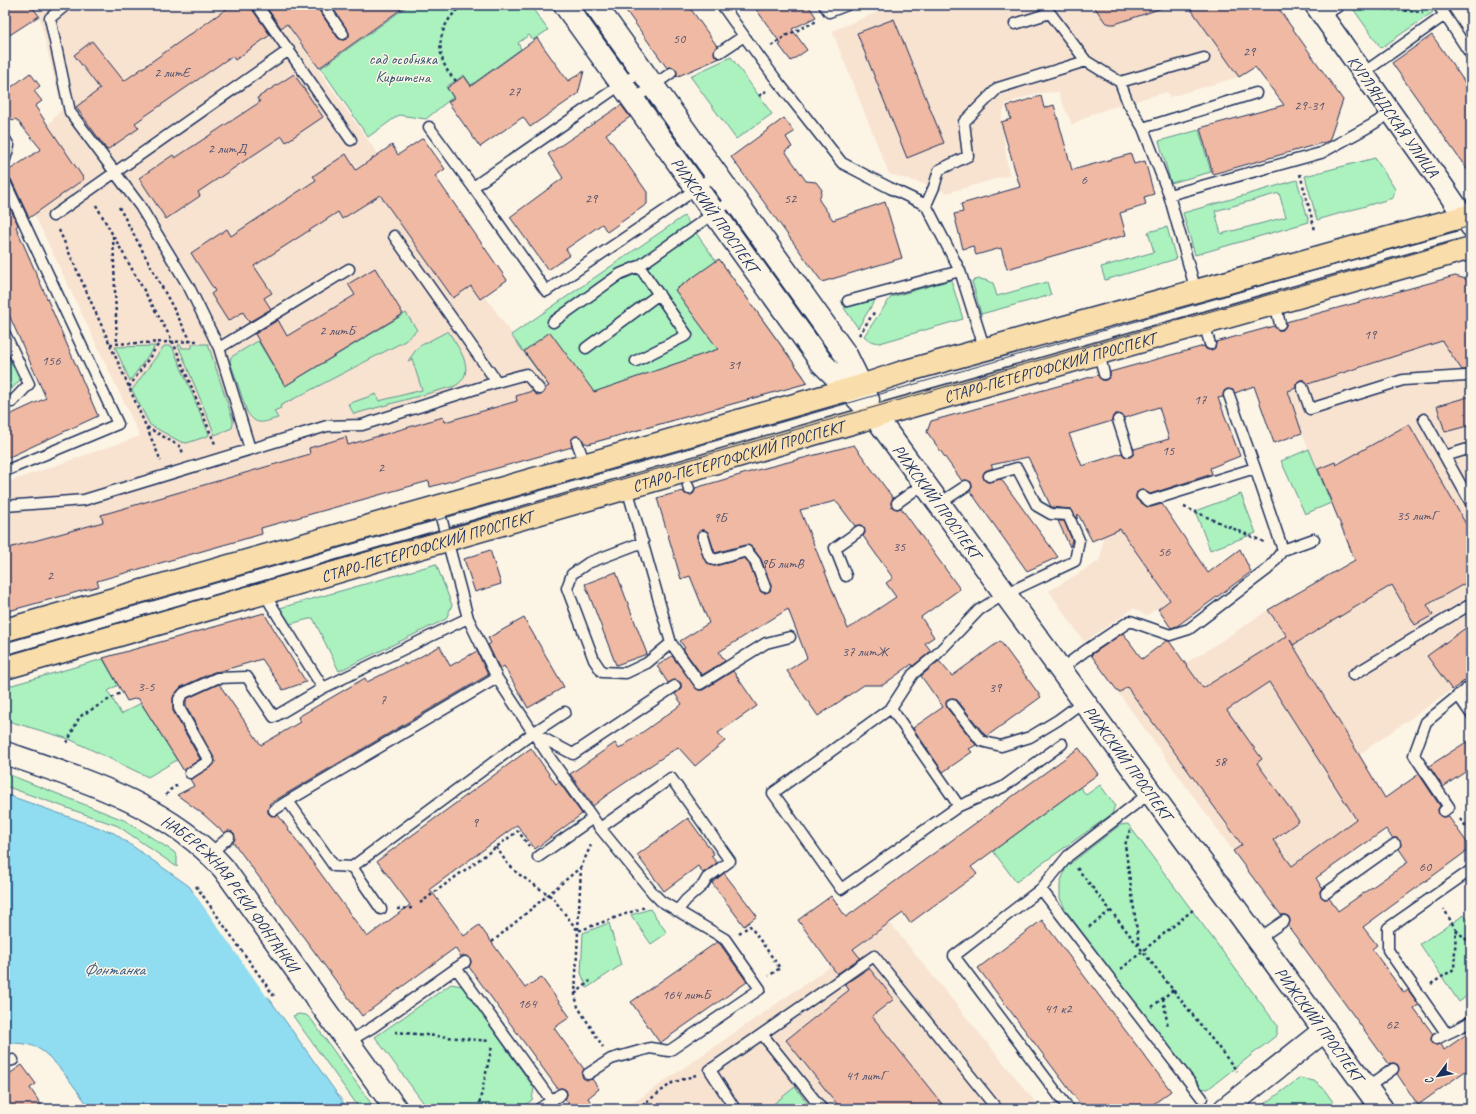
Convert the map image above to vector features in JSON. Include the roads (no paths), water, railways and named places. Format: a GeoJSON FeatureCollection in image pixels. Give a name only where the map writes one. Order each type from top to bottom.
{"type":"FeatureCollection","features":[{"type":"Feature","properties":{"kind":"main road","name":"СТАРО-ПЕТЕРГОФСКИЙ ПРОСПЕКТ"},"geometry":{"type":"LineString","coordinates":[[5,630],[855,388],[906,371],[1196,291],[1469,220]]}},
{"type":"Feature","properties":{"kind":"main road","name":"СТАРО-ПЕТЕРГОФСКИЙ ПРОСПЕКТ"},"geometry":{"type":"LineString","coordinates":[[5,668],[875,416],[1471,248]]}},
{"type":"Feature","properties":{"kind":"street","name":"РИЖСКИЙ ПРОСПЕКТ"},"geometry":{"type":"LineString","coordinates":[[565,5],[822,363],[855,388],[1382,1109]]}},
{"type":"Feature","properties":{"kind":"street","name":"РИЖСКИЙ ПРОСПЕКТ"},"geometry":{"type":"LineString","coordinates":[[595,5],[846,355],[855,388]]}},
{"type":"Feature","properties":{"kind":"street","name":"КУРЛЯНДСКАЯ УЛИЦА"},"geometry":{"type":"LineString","coordinates":[[1319,11],[1469,220]]}},
{"type":"Feature","properties":{"kind":"street","name":"НАБЕРЕЖНАЯ РЕКИ ФОНТАНКИ"},"geometry":{"type":"LineString","coordinates":[[5,753],[88,782],[138,805],[187,834],[211,853],[396,1109]]}},
{"type":"Feature","properties":{"kind":"street"},"geometry":{"type":"LineString","coordinates":[[1225,1109],[1325,1030]]}},
{"type":"Feature","properties":{"kind":"lane"},"geometry":{"type":"LineString","coordinates":[[66,5],[50,18],[70,112],[140,206],[189,286],[217,344],[250,449]]}},
{"type":"Feature","properties":{"kind":"lane"},"geometry":{"type":"LineString","coordinates":[[257,5],[352,140]]}},
{"type":"Feature","properties":{"kind":"lane"},"geometry":{"type":"LineString","coordinates":[[323,5],[343,34]]}},
{"type":"Feature","properties":{"kind":"lane"},"geometry":{"type":"LineString","coordinates":[[722,5],[778,82],[842,163],[926,205],[960,271],[985,350]]}},
{"type":"Feature","properties":{"kind":"lane"},"geometry":{"type":"LineString","coordinates":[[826,8],[847,5]]}},
{"type":"Feature","properties":{"kind":"lane"},"geometry":{"type":"LineString","coordinates":[[1319,11],[1340,5]]}},
{"type":"Feature","properties":{"kind":"lane"},"geometry":{"type":"LineString","coordinates":[[1438,5],[1471,54]]}},
{"type":"Feature","properties":{"kind":"lane"},"geometry":{"type":"LineString","coordinates":[[1016,24],[1052,9],[1086,62],[1120,82],[1128,104],[1143,128],[1169,194],[1196,291]]}},
{"type":"Feature","properties":{"kind":"lane"},"geometry":{"type":"LineString","coordinates":[[1363,73],[1445,15]]}},
{"type":"Feature","properties":{"kind":"lane"},"geometry":{"type":"LineString","coordinates":[[720,52],[744,36]]}},
{"type":"Feature","properties":{"kind":"lane"},"geometry":{"type":"LineString","coordinates":[[53,216],[289,50]]}},
{"type":"Feature","properties":{"kind":"lane"},"geometry":{"type":"LineString","coordinates":[[1120,82],[1204,58]]}},
{"type":"Feature","properties":{"kind":"lane"},"geometry":{"type":"LineString","coordinates":[[926,205],[934,187],[939,170],[968,156],[964,122],[998,88],[1086,62]]}},
{"type":"Feature","properties":{"kind":"lane"},"geometry":{"type":"LineString","coordinates":[[473,187],[628,92],[647,78],[671,73]]}},
{"type":"Feature","properties":{"kind":"lane"},"geometry":{"type":"LineString","coordinates":[[628,92],[647,78]]}},
{"type":"Feature","properties":{"kind":"lane"},"geometry":{"type":"LineString","coordinates":[[1143,128],[1256,93]]}},
{"type":"Feature","properties":{"kind":"lane"},"geometry":{"type":"LineString","coordinates":[[1169,194],[1321,153],[1391,113]]}},
{"type":"Feature","properties":{"kind":"lane"},"geometry":{"type":"LineString","coordinates":[[429,127],[546,291],[716,174]]}},
{"type":"Feature","properties":{"kind":"lane"},"geometry":{"type":"LineString","coordinates":[[5,139],[9,146],[5,159]]}},
{"type":"Feature","properties":{"kind":"lane"},"geometry":{"type":"LineString","coordinates":[[5,182],[118,424],[5,471]]}},
{"type":"Feature","properties":{"kind":"lane"},"geometry":{"type":"LineString","coordinates":[[553,322],[620,274],[639,266],[734,199]]}},
{"type":"Feature","properties":{"kind":"lane"},"geometry":{"type":"LineString","coordinates":[[394,236],[497,382]]}},
{"type":"Feature","properties":{"kind":"lane"},"geometry":{"type":"LineString","coordinates":[[636,361],[687,335],[639,266]]}},
{"type":"Feature","properties":{"kind":"lane"},"geometry":{"type":"LineString","coordinates":[[217,344],[349,269]]}},
{"type":"Feature","properties":{"kind":"lane"},"geometry":{"type":"LineString","coordinates":[[848,301],[960,271]]}},
{"type":"Feature","properties":{"kind":"lane"},"geometry":{"type":"LineString","coordinates":[[586,348],[658,294]]}},
{"type":"Feature","properties":{"kind":"lane"},"geometry":{"type":"LineString","coordinates":[[1275,303],[1280,324]]}},
{"type":"Feature","properties":{"kind":"lane"},"geometry":{"type":"LineString","coordinates":[[1204,323],[1210,344]]}},
{"type":"Feature","properties":{"kind":"lane"},"geometry":{"type":"LineString","coordinates":[[5,334],[30,384],[12,402],[5,402]]}},
{"type":"Feature","properties":{"kind":"lane"},"geometry":{"type":"LineString","coordinates":[[1099,353],[1104,374]]}},
{"type":"Feature","properties":{"kind":"lane"},"geometry":{"type":"LineString","coordinates":[[5,506],[84,500],[327,426],[362,425],[526,374],[539,389]]}},
{"type":"Feature","properties":{"kind":"lane"},"geometry":{"type":"LineString","coordinates":[[1302,386],[1310,408],[1403,380],[1466,376]]}},
{"type":"Feature","properties":{"kind":"lane"},"geometry":{"type":"LineString","coordinates":[[1229,395],[1282,550]]}},
{"type":"Feature","properties":{"kind":"lane"},"geometry":{"type":"LineString","coordinates":[[1424,419],[1471,503]]}},
{"type":"Feature","properties":{"kind":"lane"},"geometry":{"type":"LineString","coordinates":[[1118,420],[1128,451]]}},
{"type":"Feature","properties":{"kind":"lane"},"geometry":{"type":"LineString","coordinates":[[577,442],[585,464]]}},
{"type":"Feature","properties":{"kind":"lane"},"geometry":{"type":"LineString","coordinates":[[1445,456],[1471,448]]}},
{"type":"Feature","properties":{"kind":"lane"},"geometry":{"type":"LineString","coordinates":[[989,476],[1016,468],[1037,506],[1052,514],[1068,515],[1079,540],[1075,561],[1005,594],[979,610],[936,655],[913,674],[891,708],[772,793],[841,889],[959,806],[1003,787],[1062,744]]}},
{"type":"Feature","properties":{"kind":"lane"},"geometry":{"type":"LineString","coordinates":[[1142,496],[1149,501],[1255,468]]}},
{"type":"Feature","properties":{"kind":"lane"},"geometry":{"type":"LineString","coordinates":[[897,503],[925,483]]}},
{"type":"Feature","properties":{"kind":"lane"},"geometry":{"type":"LineString","coordinates":[[940,503],[966,486]]}},
{"type":"Feature","properties":{"kind":"lane"},"geometry":{"type":"LineString","coordinates":[[627,488],[671,643],[700,684],[766,642],[790,637]]}},
{"type":"Feature","properties":{"kind":"lane"},"geometry":{"type":"LineString","coordinates":[[438,506],[468,618],[497,678],[600,828],[661,901],[726,939],[760,988],[669,1051],[650,1048],[611,1059],[588,1074]]}},
{"type":"Feature","properties":{"kind":"lane"},"geometry":{"type":"LineString","coordinates":[[846,576],[835,548],[859,531]]}},
{"type":"Feature","properties":{"kind":"lane"},"geometry":{"type":"LineString","coordinates":[[703,536],[709,556],[714,560],[746,551],[756,561],[766,587]]}},
{"type":"Feature","properties":{"kind":"lane"},"geometry":{"type":"LineString","coordinates":[[1061,669],[1130,621],[1170,635],[1189,628],[1268,569],[1282,550],[1314,539]]}},
{"type":"Feature","properties":{"kind":"lane"},"geometry":{"type":"LineString","coordinates":[[643,542],[588,563],[572,574],[567,588],[594,660],[602,672],[626,673],[646,663],[671,643]]}},
{"type":"Feature","properties":{"kind":"lane"},"geometry":{"type":"LineString","coordinates":[[267,592],[270,603],[323,688]]}},
{"type":"Feature","properties":{"kind":"lane"},"geometry":{"type":"LineString","coordinates":[[1352,675],[1471,604]]}},
{"type":"Feature","properties":{"kind":"lane"},"geometry":{"type":"LineString","coordinates":[[190,773],[209,761],[179,708],[178,699],[184,693],[217,678],[247,677],[274,717],[323,688],[468,618]]}},
{"type":"Feature","properties":{"kind":"lane"},"geometry":{"type":"LineString","coordinates":[[274,810],[497,678]]}},
{"type":"Feature","properties":{"kind":"lane"},"geometry":{"type":"LineString","coordinates":[[534,733],[573,754],[675,686]]}},
{"type":"Feature","properties":{"kind":"lane"},"geometry":{"type":"LineString","coordinates":[[1444,811],[1449,807],[1414,755],[1426,722],[1471,686]]}},
{"type":"Feature","properties":{"kind":"lane"},"geometry":{"type":"LineString","coordinates":[[1458,695],[1471,714]]}},
{"type":"Feature","properties":{"kind":"lane"},"geometry":{"type":"LineString","coordinates":[[952,704],[981,741],[1001,746],[1030,737],[1058,720],[1084,701]]}},
{"type":"Feature","properties":{"kind":"lane"},"geometry":{"type":"LineString","coordinates":[[891,708],[959,806]]}},
{"type":"Feature","properties":{"kind":"lane"},"geometry":{"type":"LineString","coordinates":[[288,801],[334,866],[352,867],[534,733],[565,712]]}},
{"type":"Feature","properties":{"kind":"lane"},"geometry":{"type":"LineString","coordinates":[[600,828],[671,778],[730,861],[707,878],[703,885],[686,900],[678,911]]}},
{"type":"Feature","properties":{"kind":"lane"},"geometry":{"type":"LineString","coordinates":[[1069,1109],[954,956],[1041,889],[1068,856],[1151,792]]}},
{"type":"Feature","properties":{"kind":"lane"},"geometry":{"type":"LineString","coordinates":[[538,857],[593,818]]}},
{"type":"Feature","properties":{"kind":"lane"},"geometry":{"type":"LineString","coordinates":[[211,853],[229,837]]}},
{"type":"Feature","properties":{"kind":"lane"},"geometry":{"type":"LineString","coordinates":[[1326,893],[1395,844]]}},
{"type":"Feature","properties":{"kind":"lane"},"geometry":{"type":"LineString","coordinates":[[352,867],[382,909]]}},
{"type":"Feature","properties":{"kind":"lane"},"geometry":{"type":"LineString","coordinates":[[1446,1033],[1388,950],[1388,928],[1471,870]]}},
{"type":"Feature","properties":{"kind":"lane"},"geometry":{"type":"LineString","coordinates":[[1041,889],[1202,1098]]}},
{"type":"Feature","properties":{"kind":"lane"},"geometry":{"type":"LineString","coordinates":[[1258,939],[1284,921]]}},
{"type":"Feature","properties":{"kind":"lane"},"geometry":{"type":"LineString","coordinates":[[735,1109],[710,1070],[874,956],[997,1109]]}},
{"type":"Feature","properties":{"kind":"lane"},"geometry":{"type":"LineString","coordinates":[[348,1042],[373,1027],[465,962]]}},
{"type":"Feature","properties":{"kind":"lane"},"geometry":{"type":"LineString","coordinates":[[456,968],[551,1100]]}},
{"type":"Feature","properties":{"kind":"lane"},"geometry":{"type":"LineString","coordinates":[[1437,1039],[1471,1021]]}},
{"type":"Feature","properties":{"kind":"lane"},"geometry":{"type":"LineString","coordinates":[[762,1034],[822,1109]]}},
{"type":"Feature","properties":{"kind":"lane"},"geometry":{"type":"LineString","coordinates":[[1367,1088],[1393,1070]]}},
{"type":"Feature","properties":{"kind":"lane"},"geometry":{"type":"LineString","coordinates":[[539,1109],[561,1094]]}},
{"type":"Feature","properties":{"kind":"water","name":"Фонтанка"},"geometry":{"type":"Polygon","coordinates":[[[5,794],[114,833],[189,886],[348,1109],[91,1109],[49,1056],[33,1046],[26,1044],[5,1043],[5,794]]]}},
{"type":"Feature","properties":{"kind":"tram line"},"geometry":{"type":"LineString","coordinates":[[5,643],[1471,226]]}},
{"type":"Feature","properties":{"kind":"tram line"},"geometry":{"type":"LineString","coordinates":[[5,655],[1471,237]]}},
{"type":"Feature","properties":{"kind":"park label","name":"сад особняка Кирштена"},"geometry":{"type":"Point","coordinates":[403,67]}}]}
